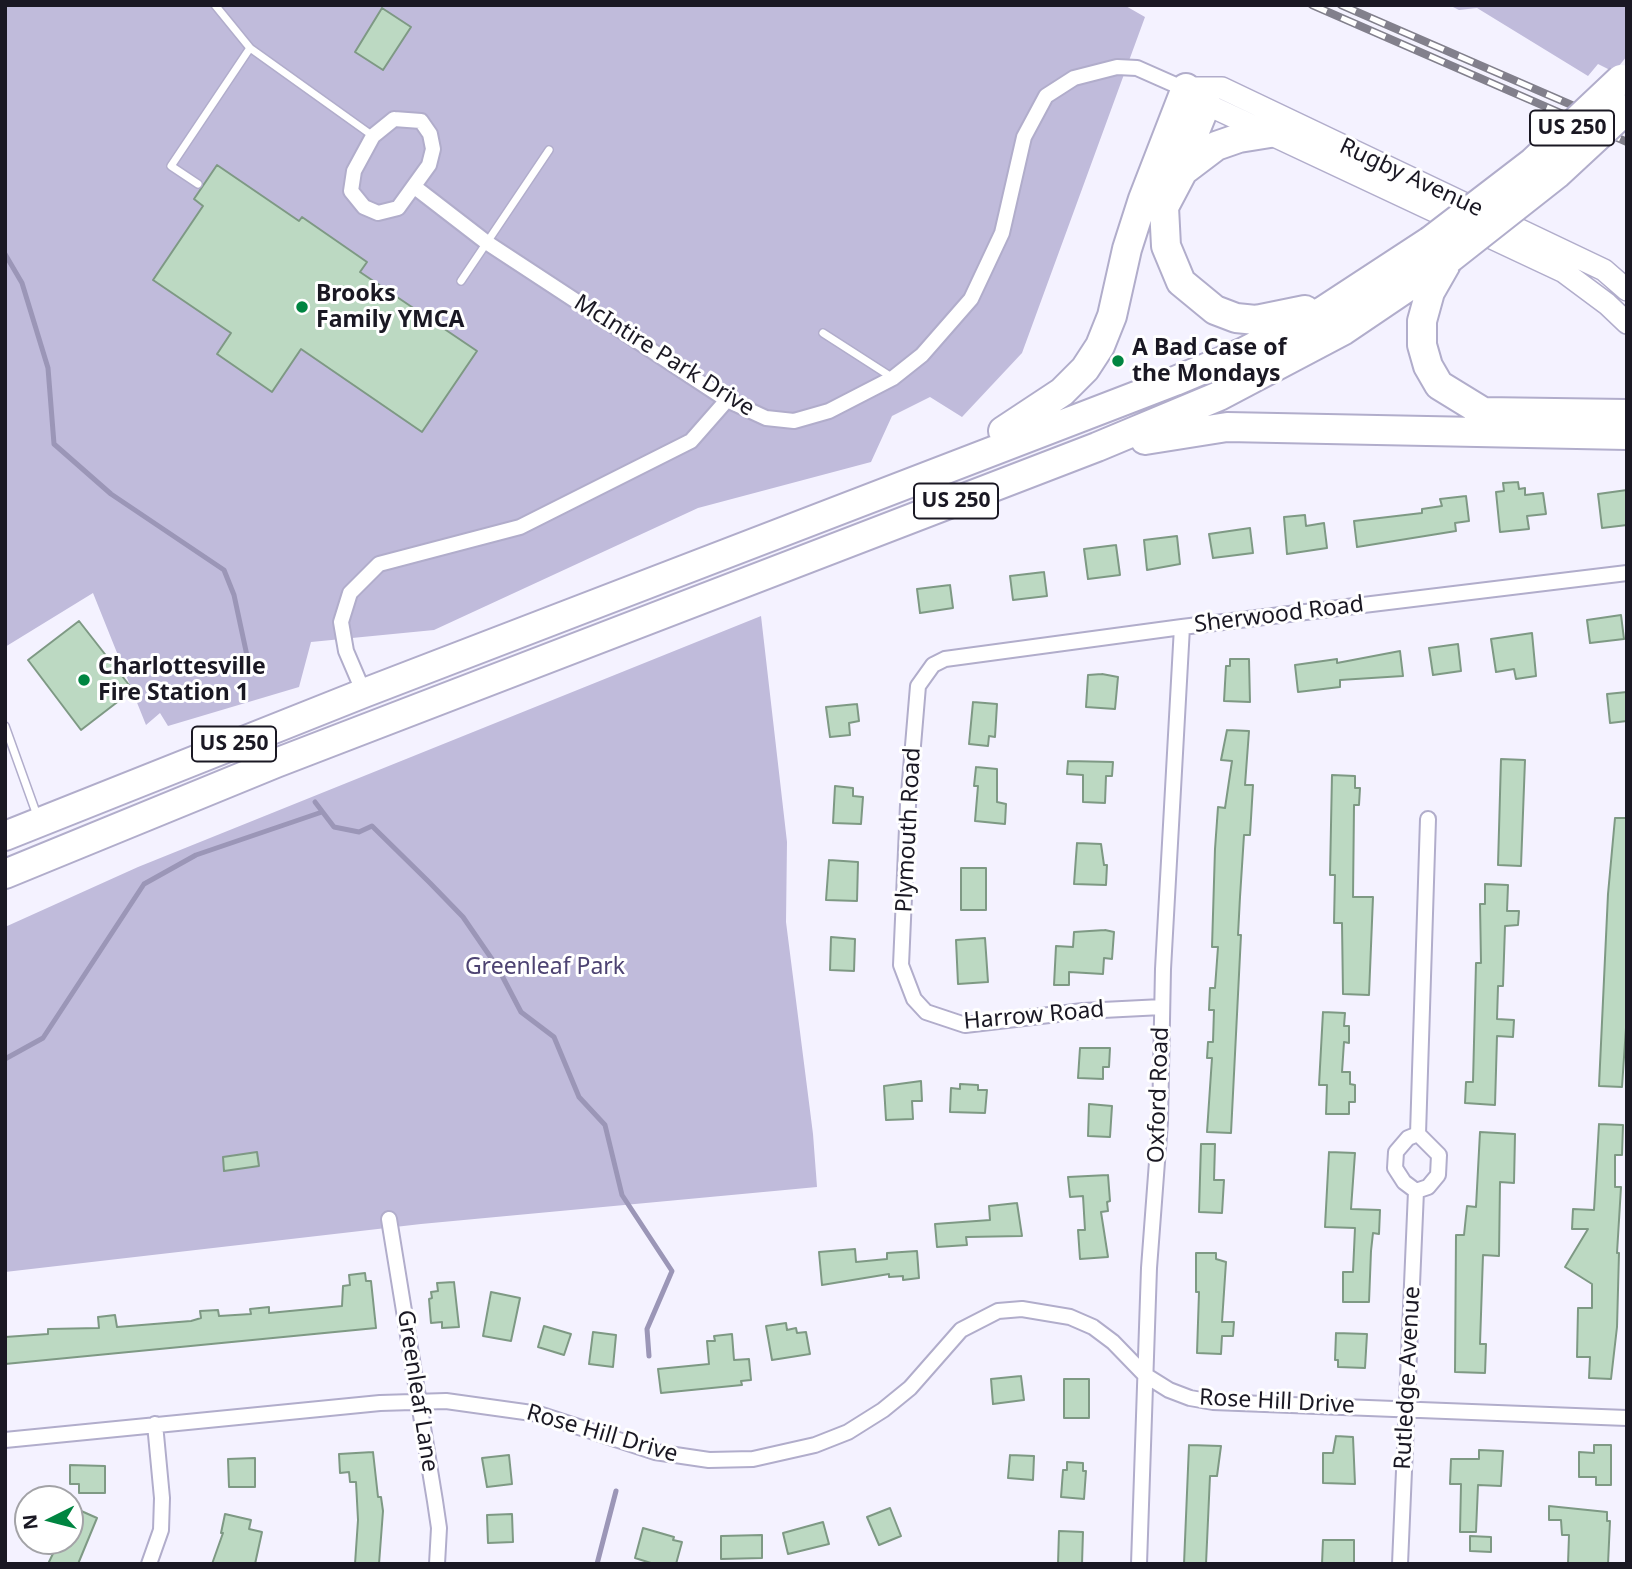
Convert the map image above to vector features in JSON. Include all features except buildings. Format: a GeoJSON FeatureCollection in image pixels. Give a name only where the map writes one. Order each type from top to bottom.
{"type":"FeatureCollection","features":[{"type":"Feature","properties":{"kind":"highway","name":"US 250"},"geometry":{"type":"LineString","coordinates":[[5,836],[46,838],[289,759],[1097,447],[1219,396],[1344,330],[1440,250],[1624,76]]}},
{"type":"Feature","properties":{"kind":"highway"},"geometry":{"type":"LineString","coordinates":[[1196,96],[1172,188],[1164,207],[1163,225],[1172,267],[1196,298],[1215,310],[1237,318],[1256,320],[1341,300]]}},
{"type":"Feature","properties":{"kind":"highway"},"geometry":{"type":"LineString","coordinates":[[869,498],[948,461],[1036,412],[1085,369],[1100,346],[1112,316],[1131,236],[1196,96]]}},
{"type":"Feature","properties":{"kind":"highway","name":"US 250"},"geometry":{"type":"LineString","coordinates":[[5,874],[46,838],[365,692],[1175,382],[1244,352],[1440,250],[1542,186],[1627,109]]}},
{"type":"Feature","properties":{"kind":"highway"},"geometry":{"type":"LineString","coordinates":[[1172,188],[1183,171],[1216,146],[1239,138],[1270,133]]}},
{"type":"Feature","properties":{"kind":"highway"},"geometry":{"type":"LineString","coordinates":[[1440,250],[1422,321],[1422,345],[1428,366],[1439,385],[1483,412],[1627,414]]}},
{"type":"Feature","properties":{"kind":"highway"},"geometry":{"type":"LineString","coordinates":[[1097,447],[1227,427],[1627,435]]}},
{"type":"Feature","properties":{"kind":"street","name":"McIntire Park Drive"},"geometry":{"type":"LineString","coordinates":[[416,188],[486,242],[727,400],[766,418],[794,421],[829,411],[893,378],[948,328],[984,276],[1002,233],[1024,137],[1046,96],[1074,78],[1116,67],[1137,68],[1196,96]]}},
{"type":"Feature","properties":{"kind":"street","name":"Rugby Avenue"},"geometry":{"type":"LineString","coordinates":[[1196,96],[1222,88],[1604,270],[1627,290]]}},
{"type":"Feature","properties":{"kind":"street","name":"Rugby Avenue"},"geometry":{"type":"LineString","coordinates":[[1196,96],[1564,272],[1607,304],[1627,323]]}},
{"type":"Feature","properties":{"kind":"street"},"geometry":{"type":"LineString","coordinates":[[394,119],[421,121],[430,134],[433,149],[429,165],[416,188],[398,208],[378,213],[364,207],[351,191],[354,171],[373,136],[394,119]]}},
{"type":"Feature","properties":{"kind":"street"},"geometry":{"type":"LineString","coordinates":[[365,692],[346,651],[341,622],[350,593],[379,564],[520,527],[691,441],[727,400]]}},
{"type":"Feature","properties":{"kind":"street","name":"Sherwood Road"},"geometry":{"type":"LineString","coordinates":[[933,664],[945,659],[1182,627],[1627,573]]}},
{"type":"Feature","properties":{"kind":"street","name":"Oxford Road"},"geometry":{"type":"LineString","coordinates":[[1139,1564],[1149,1268],[1160,1122],[1163,1007],[1182,627]]}},
{"type":"Feature","properties":{"kind":"street","name":"Plymouth Road"},"geometry":{"type":"LineString","coordinates":[[914,999],[901,965],[908,805],[918,686],[933,664]]}},
{"type":"Feature","properties":{"kind":"street"},"geometry":{"type":"LineString","coordinates":[[1418,1134],[1408,1138],[1396,1152],[1395,1168],[1404,1182],[1416,1191],[1428,1187],[1438,1175],[1438,1155],[1418,1134],[1428,819]]}},
{"type":"Feature","properties":{"kind":"street","name":"Harrow Road"},"geometry":{"type":"LineString","coordinates":[[914,999],[926,1012],[965,1025],[1083,1011],[1163,1007]]}},
{"type":"Feature","properties":{"kind":"street","name":"Rutledge Avenue"},"geometry":{"type":"LineString","coordinates":[[1400,1564],[1416,1191]]}},
{"type":"Feature","properties":{"kind":"street","name":"Greenleaf Lane"},"geometry":{"type":"LineString","coordinates":[[389,1219],[439,1528],[437,1564]]}},
{"type":"Feature","properties":{"kind":"street","name":"Rose Hill Drive"},"geometry":{"type":"LineString","coordinates":[[5,1440],[419,1401],[493,1405],[539,1414],[655,1452],[690,1459],[753,1459],[815,1446],[871,1417],[910,1388],[961,1330],[998,1311],[1022,1309],[1070,1317],[1093,1327],[1113,1342],[1145,1375],[1169,1390],[1213,1402],[1627,1418]]}},
{"type":"Feature","properties":{"kind":"street"},"geometry":{"type":"LineString","coordinates":[[149,1564],[161,1530],[162,1486],[155,1424]]}},
{"type":"Feature","properties":{"kind":"lane"},"geometry":{"type":"LineString","coordinates":[[215,5],[250,48],[373,136]]}},
{"type":"Feature","properties":{"kind":"lane"},"geometry":{"type":"LineString","coordinates":[[198,184],[172,166],[250,48]]}},
{"type":"Feature","properties":{"kind":"lane"},"geometry":{"type":"LineString","coordinates":[[461,281],[549,150]]}},
{"type":"Feature","properties":{"kind":"lane"},"geometry":{"type":"LineString","coordinates":[[823,333],[893,378]]}},
{"type":"Feature","properties":{"kind":"lane"},"geometry":{"type":"LineString","coordinates":[[5,726],[46,838]]}},
{"type":"Feature","properties":{"kind":"green space"},"geometry":{"type":"Polygon","coordinates":[[[5,5],[1124,5],[1145,17],[1022,353],[962,417],[930,397],[892,416],[871,462],[698,508],[434,630],[311,642],[299,687],[168,726],[160,713],[146,725],[93,593],[5,647],[5,5]]]}},
{"type":"Feature","properties":{"kind":"green space"},"geometry":{"type":"Polygon","coordinates":[[[1449,5],[1627,5],[1627,56],[1614,72],[1598,64],[1588,76],[1477,8],[1459,10],[1449,5]]]}},
{"type":"Feature","properties":{"kind":"green space","name":"Greenleaf Park"},"geometry":{"type":"Polygon","coordinates":[[[761,616],[787,842],[786,922],[813,1134],[817,1187],[421,1224],[5,1272],[5,927],[138,867],[761,616]]]}},
{"type":"Feature","properties":{"kind":"waterway"},"geometry":{"type":"LineString","coordinates":[[5,254],[22,283],[48,368],[54,444],[111,494],[224,570],[234,595],[249,665]]}},
{"type":"Feature","properties":{"kind":"waterway"},"geometry":{"type":"LineString","coordinates":[[315,802],[334,827],[359,832],[372,826],[430,883],[463,917],[498,968],[521,1012],[554,1037],[579,1097],[605,1125],[622,1195],[672,1271],[647,1329],[649,1356]]}},
{"type":"Feature","properties":{"kind":"waterway"},"geometry":{"type":"LineString","coordinates":[[5,1059],[43,1038],[144,884],[196,855],[322,812]]}},
{"type":"Feature","properties":{"kind":"waterway"},"geometry":{"type":"LineString","coordinates":[[597,1564],[616,1491]]}},
{"type":"Feature","properties":{"kind":"railway"},"geometry":{"type":"LineString","coordinates":[[1312,5],[1627,142]]}},
{"type":"Feature","properties":{"kind":"railway"},"geometry":{"type":"LineString","coordinates":[[1341,5],[1627,129]]}},
{"type":"Feature","properties":{"kind":"place","name":"Brooks Family YMCA"},"geometry":{"type":"Point","coordinates":[302,307]}},
{"type":"Feature","properties":{"kind":"place","name":"A Bad Case of the Mondays"},"geometry":{"type":"Point","coordinates":[1118,361]}},
{"type":"Feature","properties":{"kind":"place","name":"Charlottesville Fire Station 1"},"geometry":{"type":"Point","coordinates":[84,680]}}]}
